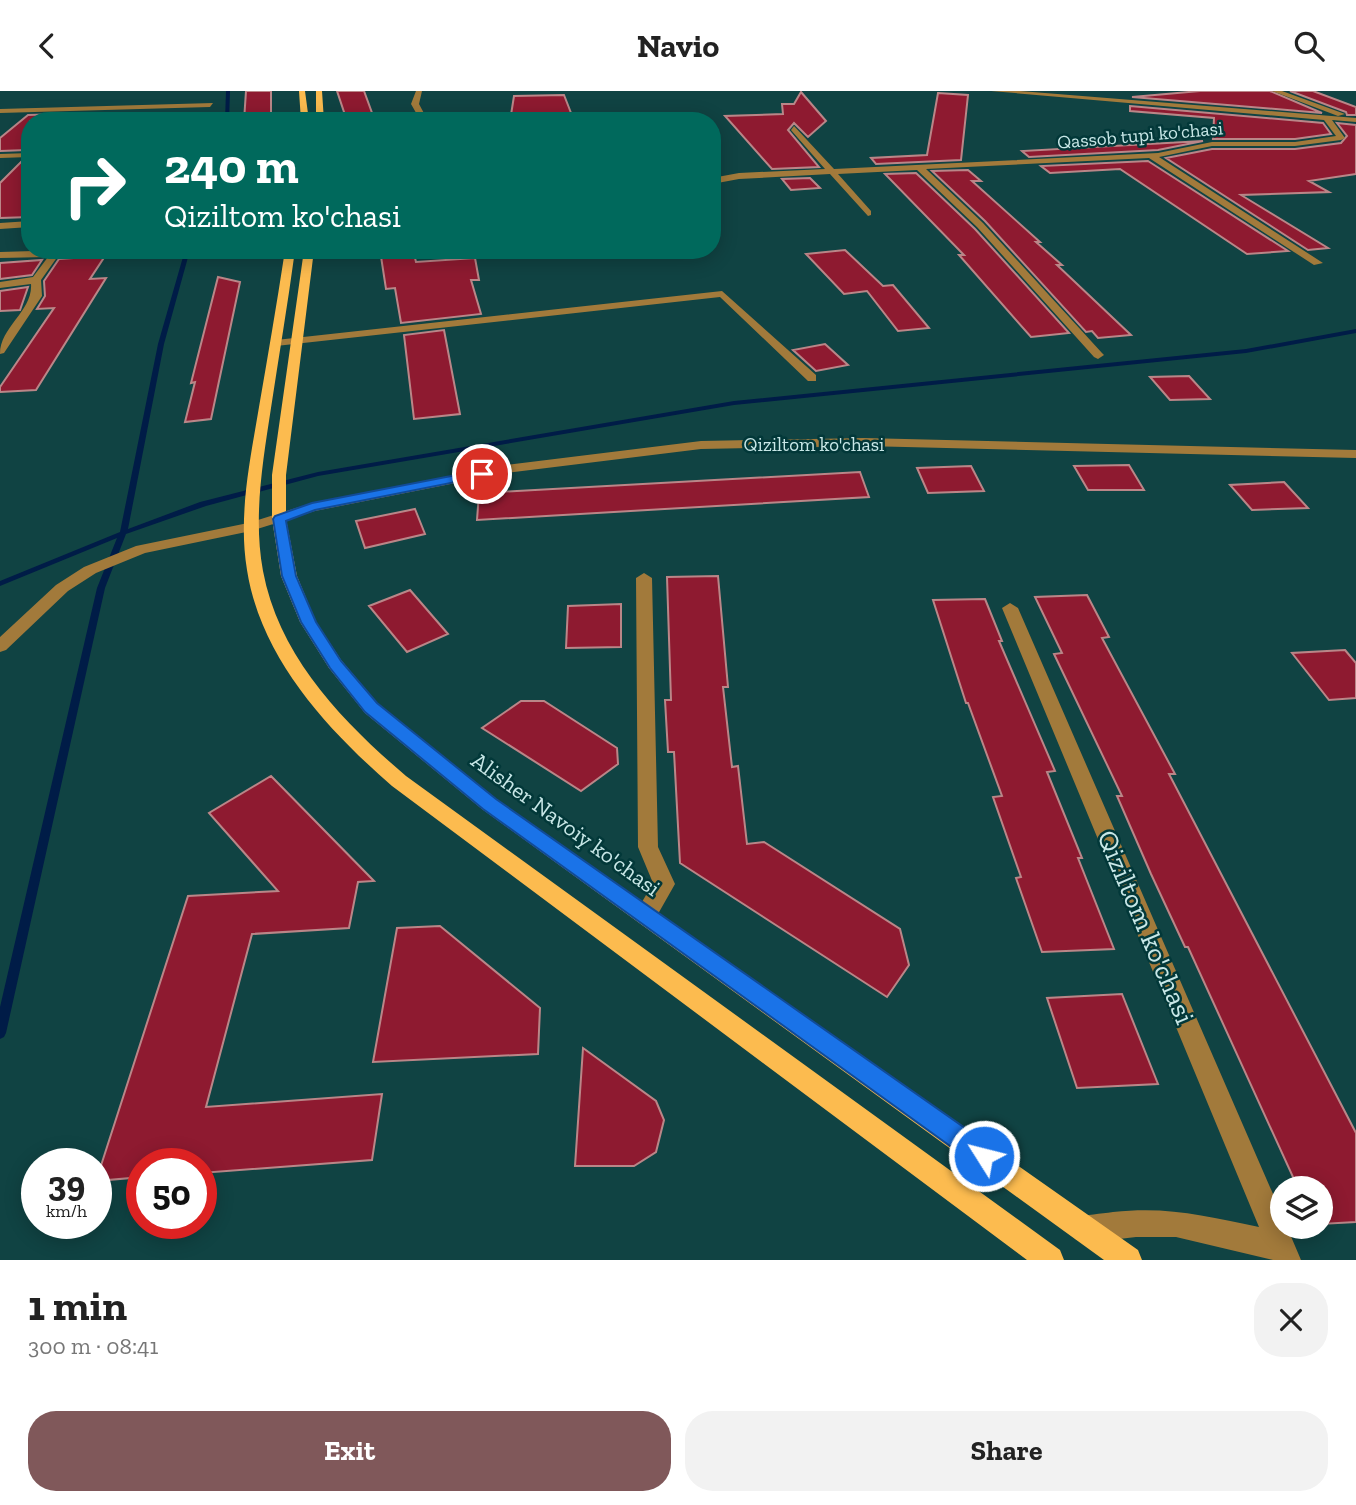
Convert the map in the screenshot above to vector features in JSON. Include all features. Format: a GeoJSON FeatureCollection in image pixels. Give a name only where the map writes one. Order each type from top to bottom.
{"type":"FeatureCollection","features":[{"type":"Feature","properties":{"kind":"main road"},"geometry":{"type":"LineString","coordinates":[[302,91],[304,112]]}},
{"type":"Feature","properties":{"kind":"main road"},"geometry":{"type":"LineString","coordinates":[[319,91],[320,112]]}},
{"type":"Feature","properties":{"kind":"main road"},"geometry":{"type":"LineString","coordinates":[[289,259],[254,482],[251,527],[253,560],[261,596],[283,648],[350,738],[399,781],[507,862],[1050,1260]]}},
{"type":"Feature","properties":{"kind":"main road","name":"Alisher Navoiy ko'chasi"},"geometry":{"type":"LineString","coordinates":[[308,259],[279,475],[279,519],[289,576],[308,622],[335,664],[371,708],[489,804],[1128,1260]]}},
{"type":"Feature","properties":{"kind":"street"},"geometry":{"type":"LineString","coordinates":[[419,91],[415,104],[420,112]]}},
{"type":"Feature","properties":{"kind":"street"},"geometry":{"type":"LineString","coordinates":[[994,91],[1327,120],[1356,120]]}},
{"type":"Feature","properties":{"kind":"street"},"geometry":{"type":"LineString","coordinates":[[1275,91],[1356,120]]}},
{"type":"Feature","properties":{"kind":"street"},"geometry":{"type":"LineString","coordinates":[[0,111],[210,106]]}},
{"type":"Feature","properties":{"kind":"street","name":"Qassob tupi ko'chasi"},"geometry":{"type":"LineString","coordinates":[[721,179],[739,176],[1150,155],[1212,144],[1295,144],[1341,138],[1327,120]]}},
{"type":"Feature","properties":{"kind":"street"},"geometry":{"type":"LineString","coordinates":[[794,128],[868,213]]}},
{"type":"Feature","properties":{"kind":"street"},"geometry":{"type":"LineString","coordinates":[[0,156],[21,155]]}},
{"type":"Feature","properties":{"kind":"street"},"geometry":{"type":"LineString","coordinates":[[1150,155],[1318,263]]}},
{"type":"Feature","properties":{"kind":"street"},"geometry":{"type":"LineString","coordinates":[[919,167],[980,225],[1098,355]]}},
{"type":"Feature","properties":{"kind":"street"},"geometry":{"type":"LineString","coordinates":[[0,226],[21,225]]}},
{"type":"Feature","properties":{"kind":"street"},"geometry":{"type":"LineString","coordinates":[[0,255],[21,254]]}},
{"type":"Feature","properties":{"kind":"street"},"geometry":{"type":"LineString","coordinates":[[0,285],[36,280],[53,259]]}},
{"type":"Feature","properties":{"kind":"street"},"geometry":{"type":"LineString","coordinates":[[1,349],[37,296],[36,280]]}},
{"type":"Feature","properties":{"kind":"street"},"geometry":{"type":"LineString","coordinates":[[275,343],[722,294],[812,378]]}},
{"type":"Feature","properties":{"kind":"street","name":"Qiziltom ko'chasi"},"geometry":{"type":"LineString","coordinates":[[0,646],[62,588],[90,570],[141,549],[251,527],[312,507],[506,469],[701,445],[864,442],[1060,449],[1356,454]]}},
{"type":"Feature","properties":{"kind":"street"},"geometry":{"type":"LineString","coordinates":[[644,578],[648,847],[664,884],[646,914]]}},
{"type":"Feature","properties":{"kind":"street","name":"Qiziltom ko'chasi"},"geometry":{"type":"LineString","coordinates":[[1010,608],[1284,1253]]}},
{"type":"Feature","properties":{"kind":"street","name":"Qiziltom ko'chasi"},"geometry":{"type":"LineString","coordinates":[[1085,1229],[1136,1223],[1176,1223],[1284,1253]]}},
{"type":"Feature","properties":{"kind":"building"},"geometry":{"type":"Polygon","coordinates":[[[246,91],[271,91],[271,112],[245,112],[246,91]]]}},
{"type":"Feature","properties":{"kind":"building"},"geometry":{"type":"Polygon","coordinates":[[[337,91],[364,91],[372,112],[344,112],[337,91]]]}},
{"type":"Feature","properties":{"kind":"building"},"geometry":{"type":"Polygon","coordinates":[[[1200,91],[1270,91],[1322,113],[1132,97],[1200,91]]]}},
{"type":"Feature","properties":{"kind":"building"},"geometry":{"type":"Polygon","coordinates":[[[1290,91],[1313,91],[1356,107],[1356,115],[1347,115],[1346,112],[1290,91]]]}},
{"type":"Feature","properties":{"kind":"building"},"geometry":{"type":"Polygon","coordinates":[[[801,92],[826,121],[808,137],[794,123],[788,130],[819,167],[772,169],[725,116],[783,114],[782,104],[794,104],[801,92]]]}},
{"type":"Feature","properties":{"kind":"building"},"geometry":{"type":"Polygon","coordinates":[[[938,93],[968,95],[961,160],[876,164],[871,158],[927,155],[938,93]]]}},
{"type":"Feature","properties":{"kind":"building"},"geometry":{"type":"Polygon","coordinates":[[[564,95],[571,112],[511,112],[514,96],[564,95]]]}},
{"type":"Feature","properties":{"kind":"building"},"geometry":{"type":"Polygon","coordinates":[[[1130,106],[1323,123],[1331,134],[1295,139],[1213,139],[1214,118],[1130,111],[1130,106]]]}},
{"type":"Feature","properties":{"kind":"building"},"geometry":{"type":"Polygon","coordinates":[[[21,121],[21,150],[0,151],[0,138],[21,121]]]}},
{"type":"Feature","properties":{"kind":"building"},"geometry":{"type":"Polygon","coordinates":[[[1337,123],[1356,125],[1356,174],[1309,181],[1329,192],[1241,195],[1328,248],[1308,250],[1166,158],[1212,149],[1295,149],[1341,143],[1347,136],[1337,123]]]}},
{"type":"Feature","properties":{"kind":"building"},"geometry":{"type":"Polygon","coordinates":[[[1203,141],[1158,150],[1029,157],[1022,151],[1203,141]]]}},
{"type":"Feature","properties":{"kind":"building"},"geometry":{"type":"Polygon","coordinates":[[[1148,161],[1288,251],[1247,254],[1120,169],[1050,173],[1041,166],[1148,161]]]}},
{"type":"Feature","properties":{"kind":"building"},"geometry":{"type":"Polygon","coordinates":[[[21,162],[21,217],[0,218],[0,183],[21,162]]]}},
{"type":"Feature","properties":{"kind":"building"},"geometry":{"type":"Polygon","coordinates":[[[968,170],[981,181],[972,181],[1040,242],[1036,242],[1131,335],[1098,338],[1092,331],[1086,332],[985,221],[932,171],[968,170]]]}},
{"type":"Feature","properties":{"kind":"building"},"geometry":{"type":"Polygon","coordinates":[[[916,173],[975,229],[1069,333],[1031,337],[959,255],[964,255],[885,174],[916,173]]]}},
{"type":"Feature","properties":{"kind":"building"},"geometry":{"type":"Polygon","coordinates":[[[810,178],[820,188],[791,190],[782,179],[810,178]]]}},
{"type":"Feature","properties":{"kind":"building"},"geometry":{"type":"Polygon","coordinates":[[[845,250],[883,286],[893,285],[929,328],[898,331],[867,291],[844,294],[806,254],[845,250]]]}},
{"type":"Feature","properties":{"kind":"building"},"geometry":{"type":"Polygon","coordinates":[[[59,259],[103,259],[90,279],[106,278],[36,390],[0,392],[0,387],[54,308],[37,309],[45,296],[44,281],[59,259]]]}},
{"type":"Feature","properties":{"kind":"building"},"geometry":{"type":"Polygon","coordinates":[[[381,259],[415,259],[416,262],[475,259],[479,280],[471,280],[481,314],[401,323],[395,288],[386,289],[381,259]]]}},
{"type":"Feature","properties":{"kind":"building"},"geometry":{"type":"Polygon","coordinates":[[[42,260],[32,275],[0,279],[0,263],[42,260]]]}},
{"type":"Feature","properties":{"kind":"building"},"geometry":{"type":"Polygon","coordinates":[[[218,277],[240,282],[211,419],[185,422],[195,382],[191,383],[218,277]]]}},
{"type":"Feature","properties":{"kind":"building"},"geometry":{"type":"Polygon","coordinates":[[[28,287],[20,310],[0,311],[0,291],[28,287]]]}},
{"type":"Feature","properties":{"kind":"building"},"geometry":{"type":"Polygon","coordinates":[[[444,330],[460,414],[414,419],[404,335],[444,330]]]}},
{"type":"Feature","properties":{"kind":"building"},"geometry":{"type":"Polygon","coordinates":[[[825,344],[848,365],[816,371],[793,350],[825,344]]]}},
{"type":"Feature","properties":{"kind":"building"},"geometry":{"type":"Polygon","coordinates":[[[1189,376],[1210,399],[1170,400],[1150,377],[1189,376]]]}},
{"type":"Feature","properties":{"kind":"building"},"geometry":{"type":"Polygon","coordinates":[[[1129,465],[1144,490],[1088,490],[1074,466],[1129,465]]]}},
{"type":"Feature","properties":{"kind":"building"},"geometry":{"type":"Polygon","coordinates":[[[971,466],[984,491],[928,493],[917,468],[971,466]]]}},
{"type":"Feature","properties":{"kind":"building"},"geometry":{"type":"Polygon","coordinates":[[[860,472],[869,497],[477,520],[479,493],[860,472]]]}},
{"type":"Feature","properties":{"kind":"building"},"geometry":{"type":"Polygon","coordinates":[[[1284,482],[1308,508],[1252,510],[1230,485],[1284,482]]]}},
{"type":"Feature","properties":{"kind":"building"},"geometry":{"type":"Polygon","coordinates":[[[415,509],[425,534],[365,548],[356,521],[415,509]]]}},
{"type":"Feature","properties":{"kind":"building"},"geometry":{"type":"Polygon","coordinates":[[[718,576],[728,687],[723,687],[732,767],[738,766],[747,844],[764,842],[900,929],[909,965],[887,997],[680,863],[674,752],[668,752],[665,700],[671,700],[667,577],[718,576]]]}},
{"type":"Feature","properties":{"kind":"building"},"geometry":{"type":"Polygon","coordinates":[[[410,590],[448,634],[407,652],[369,606],[410,590]]]}},
{"type":"Feature","properties":{"kind":"building"},"geometry":{"type":"Polygon","coordinates":[[[1087,595],[1109,637],[1102,638],[1175,774],[1169,774],[1356,1133],[1356,1222],[1333,1223],[1333,1176],[1293,1176],[1188,947],[1185,947],[1151,874],[1117,796],[1122,796],[1054,654],[1062,653],[1035,597],[1087,595]]]}},
{"type":"Feature","properties":{"kind":"building"},"geometry":{"type":"Polygon","coordinates":[[[985,599],[1002,641],[999,641],[1055,771],[1047,772],[1082,858],[1078,858],[1114,949],[1042,952],[1016,878],[1021,877],[993,797],[1002,796],[966,703],[933,600],[985,599]]]}},
{"type":"Feature","properties":{"kind":"building"},"geometry":{"type":"Polygon","coordinates":[[[621,604],[621,647],[566,648],[568,606],[621,604]]]}},
{"type":"Feature","properties":{"kind":"building"},"geometry":{"type":"Polygon","coordinates":[[[1345,650],[1356,663],[1356,698],[1329,700],[1292,653],[1345,650]]]}},
{"type":"Feature","properties":{"kind":"building"},"geometry":{"type":"Polygon","coordinates":[[[521,701],[544,701],[617,748],[618,764],[581,791],[482,728],[521,701]]]}},
{"type":"Feature","properties":{"kind":"building"},"geometry":{"type":"Polygon","coordinates":[[[271,776],[374,881],[358,882],[349,928],[252,934],[206,1107],[382,1094],[372,1160],[217,1172],[217,1148],[126,1148],[126,1178],[112,1180],[112,1148],[107,1148],[188,896],[278,891],[209,813],[271,776]]]}},
{"type":"Feature","properties":{"kind":"building"},"geometry":{"type":"Polygon","coordinates":[[[440,926],[540,1008],[538,1054],[373,1062],[397,928],[440,926]]]}},
{"type":"Feature","properties":{"kind":"building"},"geometry":{"type":"Polygon","coordinates":[[[1122,994],[1158,1084],[1077,1088],[1047,998],[1122,994]]]}},
{"type":"Feature","properties":{"kind":"building"},"geometry":{"type":"Polygon","coordinates":[[[583,1048],[656,1101],[664,1120],[656,1152],[634,1166],[575,1166],[583,1048]]]}},
{"type":"Feature","properties":{"kind":"waterway"},"geometry":{"type":"LineString","coordinates":[[227,112],[228,91]]}},
{"type":"Feature","properties":{"kind":"waterway"},"geometry":{"type":"LineString","coordinates":[[123,533],[161,344],[185,259]]}},
{"type":"Feature","properties":{"kind":"waterway"},"geometry":{"type":"LineString","coordinates":[[123,533],[203,504],[318,474],[734,403],[1246,351],[1356,331]]}},
{"type":"Feature","properties":{"kind":"waterway"},"geometry":{"type":"LineString","coordinates":[[0,584],[123,533]]}},
{"type":"Feature","properties":{"kind":"waterway"},"geometry":{"type":"LineString","coordinates":[[0,1033],[101,588],[123,533]]}},
{"type":"Feature","properties":{"kind":"route"},"geometry":{"type":"LineString","coordinates":[[482,474],[312,507],[279,519],[289,576],[308,622],[335,664],[371,708],[489,804],[984,1156]]}}]}
